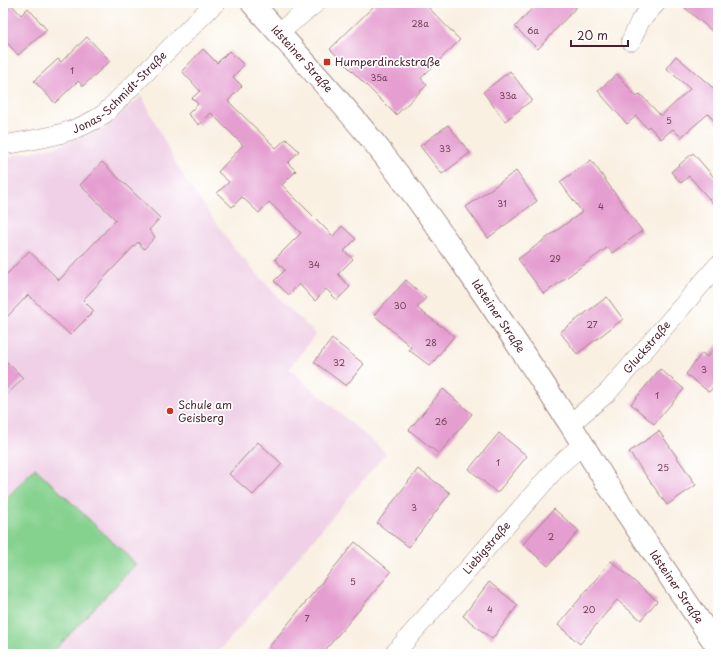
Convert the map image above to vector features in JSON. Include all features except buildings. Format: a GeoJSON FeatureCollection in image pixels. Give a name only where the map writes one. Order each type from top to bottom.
{"type":"FeatureCollection","features":[{"type":"Feature","properties":{"kind":"street","name":"Jonas-Schmidt-Straße"},"geometry":{"type":"LineString","coordinates":[[3,145],[47,138],[78,129],[91,123],[104,114],[215,3]]}},
{"type":"Feature","properties":{"kind":"street","name":"Idsteiner Straße"},"geometry":{"type":"LineString","coordinates":[[252,3],[355,119],[425,211],[465,267],[718,648]]}},
{"type":"Feature","properties":{"kind":"street"},"geometry":{"type":"LineString","coordinates":[[278,33],[316,3]]}},
{"type":"Feature","properties":{"kind":"street"},"geometry":{"type":"LineString","coordinates":[[631,41],[640,21],[656,3]]}},
{"type":"Feature","properties":{"kind":"street","name":"Gluckstraße"},"geometry":{"type":"LineString","coordinates":[[570,424],[608,392],[718,265]]}},
{"type":"Feature","properties":{"kind":"street","name":"Liebigstraße"},"geometry":{"type":"LineString","coordinates":[[394,654],[558,466],[583,444]]}},
{"type":"Feature","properties":{"kind":"shaded area","name":"Schule am Geisberg"},"geometry":{"type":"Polygon","coordinates":[[[142,96],[173,158],[187,182],[234,248],[283,303],[316,334],[289,369],[386,453],[217,654],[3,654],[3,158],[61,145],[105,127],[142,96]]]}},
{"type":"Feature","properties":{"kind":"green space"},"geometry":{"type":"Polygon","coordinates":[[[35,468],[136,564],[51,654],[3,654],[3,502],[35,468]]]}},
{"type":"Feature","properties":{"kind":"place","name":"Humperdinckstraße"},"geometry":{"type":"Point","coordinates":[327,62]}},
{"type":"Feature","properties":{"kind":"place","name":"Schule am Geisberg"},"geometry":{"type":"Point","coordinates":[170,411]}}]}
